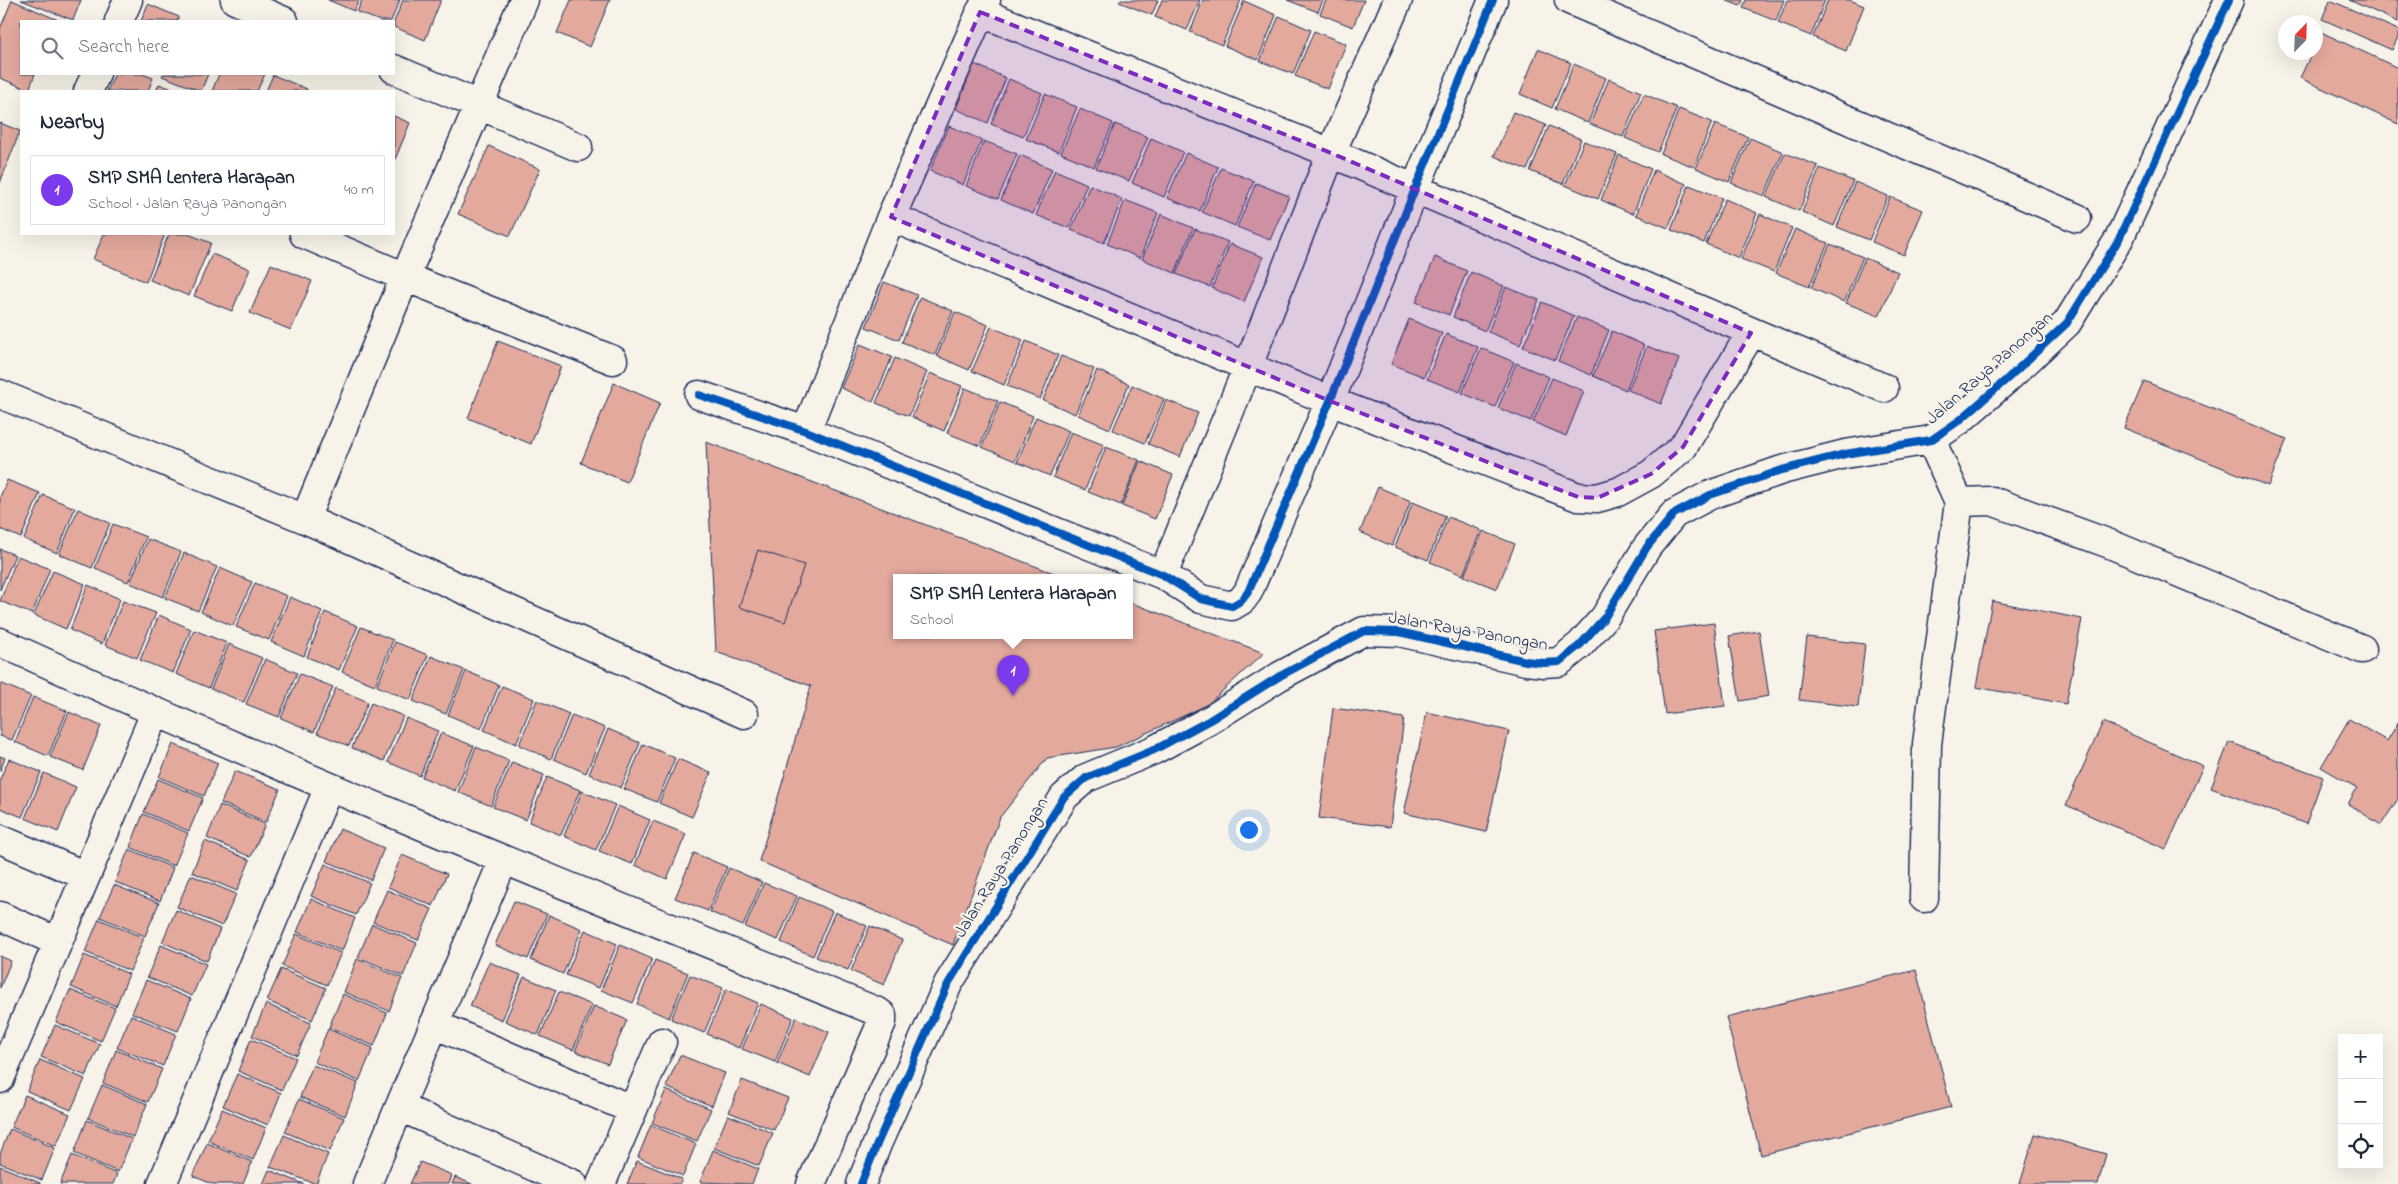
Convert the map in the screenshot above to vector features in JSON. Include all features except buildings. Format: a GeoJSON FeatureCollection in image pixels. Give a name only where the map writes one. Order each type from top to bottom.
{"type":"FeatureCollection","features":[{"type":"Feature","properties":{"kind":"street"},"geometry":{"type":"LineString","coordinates":[[119,20],[128,0]]}},
{"type":"Feature","properties":{"kind":"street"},"geometry":{"type":"LineString","coordinates":[[235,0],[282,20]]}},
{"type":"Feature","properties":{"kind":"street"},"geometry":{"type":"LineString","coordinates":[[305,519],[405,277],[524,0]]}},
{"type":"Feature","properties":{"kind":"street"},"geometry":{"type":"LineString","coordinates":[[1163,575],[1248,366],[1331,153],[1398,0]]}},
{"type":"Feature","properties":{"kind":"street"},"geometry":{"type":"LineString","coordinates":[[699,395],[806,430],[1163,575],[1201,599],[1232,606],[1242,600],[1248,592],[1330,401],[1493,0]]}},
{"type":"Feature","properties":{"kind":"street"},"geometry":{"type":"LineString","coordinates":[[1569,0],[2077,218]]}},
{"type":"Feature","properties":{"kind":"street","name":"Jalan Raya Panongan"},"geometry":{"type":"LineString","coordinates":[[862,1184],[878,1142],[948,984],[1064,797],[1077,784],[1104,770],[1154,750],[1210,720],[1280,676],[1364,631],[1399,632],[1526,661],[1559,662],[1580,645],[1606,616],[1647,547],[1674,514],[1710,495],[1782,470],[1845,454],[1931,440],[1960,420],[2067,323],[2120,239],[2229,0]]}},
{"type":"Feature","properties":{"kind":"street"},"geometry":{"type":"LineString","coordinates":[[806,430],[891,216],[983,6],[1884,388]]}},
{"type":"Feature","properties":{"kind":"street"},"geometry":{"type":"LineString","coordinates":[[395,69],[479,107],[578,147]]}},
{"type":"Feature","properties":{"kind":"street"},"geometry":{"type":"LineString","coordinates":[[88,90],[96,75]]}},
{"type":"Feature","properties":{"kind":"street"},"geometry":{"type":"LineString","coordinates":[[891,216],[1330,401],[1578,497],[1596,498],[1618,492],[1651,474],[1683,447],[1751,333]]}},
{"type":"Feature","properties":{"kind":"street"},"geometry":{"type":"LineString","coordinates":[[306,235],[405,277],[613,360]]}},
{"type":"Feature","properties":{"kind":"street"},"geometry":{"type":"LineString","coordinates":[[0,394],[305,519],[744,714]]}},
{"type":"Feature","properties":{"kind":"street"},"geometry":{"type":"LineString","coordinates":[[1924,898],[1927,744],[1959,502],[1931,440]]}},
{"type":"Feature","properties":{"kind":"street"},"geometry":{"type":"LineString","coordinates":[[1959,502],[1992,501],[2110,544],[2362,649]]}},
{"type":"Feature","properties":{"kind":"street"},"geometry":{"type":"LineString","coordinates":[[0,642],[155,713],[329,787],[504,861],[882,1015],[882,1022],[810,1184]]}},
{"type":"Feature","properties":{"kind":"street"},"geometry":{"type":"LineString","coordinates":[[0,1079],[155,713]]}},
{"type":"Feature","properties":{"kind":"street"},"geometry":{"type":"LineString","coordinates":[[162,1184],[329,787]]}},
{"type":"Feature","properties":{"kind":"street"},"geometry":{"type":"LineString","coordinates":[[0,839],[86,876]]}},
{"type":"Feature","properties":{"kind":"street"},"geometry":{"type":"LineString","coordinates":[[367,1184],[504,861]]}},
{"type":"Feature","properties":{"kind":"street"},"geometry":{"type":"LineString","coordinates":[[0,916],[58,942]]}},
{"type":"Feature","properties":{"kind":"street"},"geometry":{"type":"LineString","coordinates":[[434,1024],[633,1110]]}},
{"type":"Feature","properties":{"kind":"street"},"geometry":{"type":"LineString","coordinates":[[601,1184],[662,1042]]}},
{"type":"Feature","properties":{"kind":"street"},"geometry":{"type":"LineString","coordinates":[[400,1107],[572,1184]]}},
{"type":"Feature","properties":{"kind":"highlighted area"},"geometry":{"type":"Polygon","coordinates":[[[980,12],[1331,153],[1751,333],[1683,447],[1651,474],[1597,498],[1578,497],[1330,401],[891,217],[980,12]]]}},
{"type":"Feature","properties":{"kind":"cycle path"},"geometry":{"type":"LineString","coordinates":[[699,395],[806,431],[1163,575],[1201,599],[1232,606],[1242,600],[1248,592],[1330,401],[1493,0]]}},
{"type":"Feature","properties":{"kind":"cycle path"},"geometry":{"type":"LineString","coordinates":[[861,1184],[948,984],[1064,797],[1086,778],[1154,750],[1210,720],[1280,676],[1364,631],[1399,632],[1526,661],[1559,662],[1580,645],[1605,617],[1647,547],[1674,514],[1710,495],[1782,470],[1845,454],[1931,440],[1960,420],[2067,323],[2119,239],[2229,0]]}},
{"type":"Feature","properties":{"kind":"place","name":"SMP SMA Lentera Harapan"},"geometry":{"type":"Point","coordinates":[1013,696]}}]}
